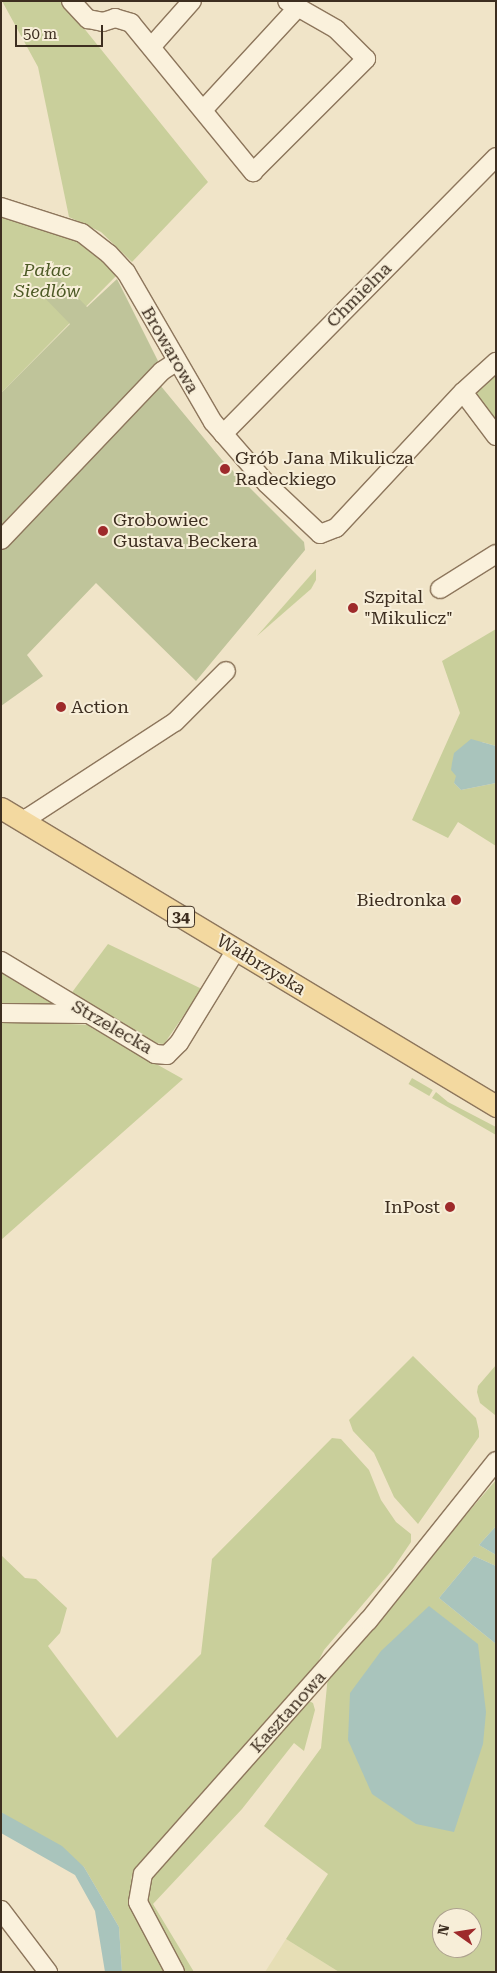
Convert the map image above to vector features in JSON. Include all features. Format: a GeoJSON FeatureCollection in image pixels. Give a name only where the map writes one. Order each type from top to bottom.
{"type":"FeatureCollection","features":[{"type":"Feature","properties":{"kind":"main road","name":"Wałbrzyska"},"geometry":{"type":"LineString","coordinates":[[1,808],[496,1106]]}},
{"type":"Feature","properties":{"kind":"street"},"geometry":{"type":"LineString","coordinates":[[71,1],[88,19],[124,20],[152,46],[203,110],[253,172],[366,59],[336,29],[292,4],[203,110]]}},
{"type":"Feature","properties":{"kind":"street"},"geometry":{"type":"LineString","coordinates":[[152,46],[192,1]]}},
{"type":"Feature","properties":{"kind":"street","name":"Chmielna"},"geometry":{"type":"LineString","coordinates":[[223,434],[496,157]]}},
{"type":"Feature","properties":{"kind":"street","name":"Browarowa"},"geometry":{"type":"LineString","coordinates":[[1,207],[82,233],[97,242],[126,272],[176,362],[223,434],[316,531],[326,534],[336,528],[463,392]]}},
{"type":"Feature","properties":{"kind":"street"},"geometry":{"type":"LineString","coordinates":[[1,540],[162,371],[176,362]]}},
{"type":"Feature","properties":{"kind":"street"},"geometry":{"type":"LineString","coordinates":[[496,362],[463,392],[496,436]]}},
{"type":"Feature","properties":{"kind":"street"},"geometry":{"type":"LineString","coordinates":[[440,589],[496,554]]}},
{"type":"Feature","properties":{"kind":"street"},"geometry":{"type":"LineString","coordinates":[[25,823],[29,817],[175,722],[226,671]]}},
{"type":"Feature","properties":{"kind":"street","name":"Strzelecka"},"geometry":{"type":"LineString","coordinates":[[1,961],[155,1054],[167,1056],[178,1043],[236,950]]}},
{"type":"Feature","properties":{"kind":"street"},"geometry":{"type":"LineString","coordinates":[[1,1013],[86,1014]]}},
{"type":"Feature","properties":{"kind":"street","name":"Kasztanowa"},"geometry":{"type":"LineString","coordinates":[[175,1972],[138,1902],[143,1874],[368,1621],[496,1461]]}},
{"type":"Feature","properties":{"kind":"street"},"geometry":{"type":"LineString","coordinates":[[1,1910],[48,1972]]}},
{"type":"Feature","properties":{"kind":"shaded area"},"geometry":{"type":"Polygon","coordinates":[[[286,1939],[339,1972],[265,1972],[286,1939]]]}},
{"type":"Feature","properties":{"kind":"green space"},"geometry":{"type":"Polygon","coordinates":[[[2,1],[62,1],[208,182],[132,262],[101,232],[69,217],[38,67],[2,1]]]}},
{"type":"Feature","properties":{"kind":"green space","name":"Pałac Siedlów"},"geometry":{"type":"Polygon","coordinates":[[[1,215],[79,242],[93,250],[117,275],[1,393],[1,215]]]}},
{"type":"Feature","properties":{"kind":"green space"},"geometry":{"type":"Polygon","coordinates":[[[57,276],[87,307],[117,279],[167,379],[160,385],[222,460],[304,542],[305,550],[196,681],[96,583],[27,655],[43,676],[1,706],[1,393],[70,324],[40,293],[57,276]]]}},
{"type":"Feature","properties":{"kind":"green space"},"geometry":{"type":"Polygon","coordinates":[[[496,374],[496,427],[472,396],[496,374]]]}},
{"type":"Feature","properties":{"kind":"green space"},"geometry":{"type":"Polygon","coordinates":[[[316,569],[316,580],[311,589],[257,636],[316,569]]]}},
{"type":"Feature","properties":{"kind":"green space"},"geometry":{"type":"Polygon","coordinates":[[[496,629],[496,746],[482,742],[454,783],[461,790],[496,783],[496,846],[458,822],[448,838],[412,820],[460,713],[442,661],[496,629]]]}},
{"type":"Feature","properties":{"kind":"green space"},"geometry":{"type":"Polygon","coordinates":[[[108,944],[202,989],[164,1044],[152,1043],[70,995],[108,944]]]}},
{"type":"Feature","properties":{"kind":"green space"},"geometry":{"type":"Polygon","coordinates":[[[1,970],[62,1006],[1,1009],[1,970]]]}},
{"type":"Feature","properties":{"kind":"green space"},"geometry":{"type":"Polygon","coordinates":[[[1,1021],[92,1025],[92,1028],[183,1079],[1,1240],[1,1021]]]}},
{"type":"Feature","properties":{"kind":"green space"},"geometry":{"type":"Polygon","coordinates":[[[412,1078],[433,1090],[429,1096],[408,1084],[412,1078]]]}},
{"type":"Feature","properties":{"kind":"green space"},"geometry":{"type":"Polygon","coordinates":[[[436,1092],[448,1102],[496,1127],[496,1135],[432,1098],[436,1092]]]}},
{"type":"Feature","properties":{"kind":"green space"},"geometry":{"type":"Polygon","coordinates":[[[413,1356],[476,1418],[479,1431],[479,1437],[418,1524],[394,1497],[374,1453],[353,1431],[349,1420],[413,1356]]]}},
{"type":"Feature","properties":{"kind":"green space"},"geometry":{"type":"Polygon","coordinates":[[[496,1365],[495,1415],[480,1403],[477,1392],[478,1386],[496,1365]]]}},
{"type":"Feature","properties":{"kind":"green space"},"geometry":{"type":"Polygon","coordinates":[[[332,1438],[341,1439],[369,1470],[381,1500],[396,1522],[411,1534],[411,1542],[392,1570],[324,1650],[316,1666],[132,1875],[130,1899],[167,1972],[122,1972],[119,1927],[84,1867],[1,1812],[1,1555],[25,1578],[36,1579],[67,1608],[60,1633],[48,1646],[117,1738],[201,1654],[212,1559],[332,1438]]]}},
{"type":"Feature","properties":{"kind":"green space"},"geometry":{"type":"Polygon","coordinates":[[[496,1480],[496,1526],[479,1545],[496,1555],[496,1566],[474,1556],[439,1598],[496,1644],[496,1972],[339,1972],[286,1939],[328,1874],[264,1826],[321,1748],[328,1675],[496,1480]]]}},
{"type":"Feature","properties":{"kind":"green space"},"geometry":{"type":"Polygon","coordinates":[[[307,1700],[313,1703],[315,1710],[304,1751],[294,1743],[242,1809],[153,1904],[194,1972],[182,1972],[146,1905],[147,1880],[307,1700]]]}},
{"type":"Feature","properties":{"kind":"water"},"geometry":{"type":"Polygon","coordinates":[[[471,739],[496,746],[496,783],[461,790],[454,783],[456,776],[451,770],[452,763],[454,753],[471,739]]]}},
{"type":"Feature","properties":{"kind":"water"},"geometry":{"type":"Polygon","coordinates":[[[496,1526],[496,1555],[479,1545],[496,1526]]]}},
{"type":"Feature","properties":{"kind":"water"},"geometry":{"type":"Polygon","coordinates":[[[474,1556],[496,1566],[496,1644],[439,1598],[474,1556]]]}},
{"type":"Feature","properties":{"kind":"water"},"geometry":{"type":"Polygon","coordinates":[[[429,1606],[478,1644],[486,1712],[483,1744],[454,1832],[416,1824],[372,1794],[348,1740],[350,1693],[381,1651],[429,1606]]]}},
{"type":"Feature","properties":{"kind":"water"},"geometry":{"type":"Polygon","coordinates":[[[1,1812],[62,1846],[84,1867],[119,1927],[122,1972],[105,1972],[95,1911],[75,1875],[1,1833],[1,1812]]]}},
{"type":"Feature","properties":{"kind":"place","name":"Grób Jana Mikulicza Radeckiego"},"geometry":{"type":"Point","coordinates":[225,469]}},
{"type":"Feature","properties":{"kind":"place","name":"Grobowiec Gustava Beckera"},"geometry":{"type":"Point","coordinates":[103,531]}},
{"type":"Feature","properties":{"kind":"place","name":"Szpital \"Mikulicz\""},"geometry":{"type":"Point","coordinates":[353,608]}},
{"type":"Feature","properties":{"kind":"place","name":"Action"},"geometry":{"type":"Point","coordinates":[61,707]}},
{"type":"Feature","properties":{"kind":"place","name":"Biedronka"},"geometry":{"type":"Point","coordinates":[456,900]}},
{"type":"Feature","properties":{"kind":"place","name":"InPost"},"geometry":{"type":"Point","coordinates":[450,1207]}}]}
